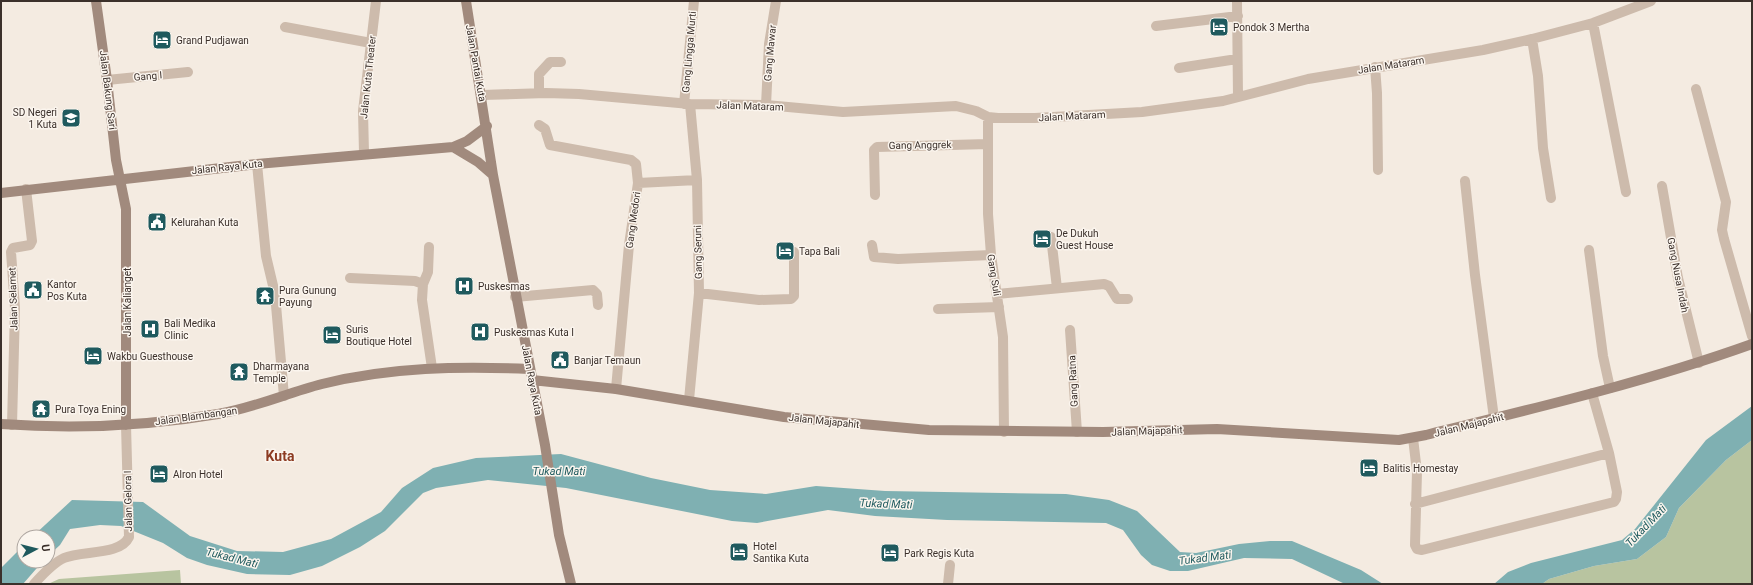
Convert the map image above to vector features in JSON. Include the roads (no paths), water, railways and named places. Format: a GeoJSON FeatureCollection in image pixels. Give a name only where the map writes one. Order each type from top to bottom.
{"type":"FeatureCollection","features":[{"type":"Feature","properties":{"kind":"main road","name":"Jalan Bakung Sari"},"geometry":{"type":"LineString","coordinates":[[96,1],[116,160],[120,179]]}},
{"type":"Feature","properties":{"kind":"main road","name":"Jalan Pantai Kuta"},"geometry":{"type":"LineString","coordinates":[[466,1],[486,126]]}},
{"type":"Feature","properties":{"kind":"main road","name":"Jalan Raya Kuta"},"geometry":{"type":"LineString","coordinates":[[1,193],[26,189],[364,153],[453,147],[467,141],[486,126]]}},
{"type":"Feature","properties":{"kind":"main road","name":"Jalan Raya Kuta"},"geometry":{"type":"LineString","coordinates":[[486,126],[493,175],[544,445],[559,535],[571,584]]}},
{"type":"Feature","properties":{"kind":"main road"},"geometry":{"type":"LineString","coordinates":[[453,147],[478,162],[493,175]]}},
{"type":"Feature","properties":{"kind":"main road","name":"Jalan Kalianget"},"geometry":{"type":"LineString","coordinates":[[120,179],[126,209],[127,232],[126,425]]}},
{"type":"Feature","properties":{"kind":"main road","name":"Jalan Majapahit"},"geometry":{"type":"LineString","coordinates":[[532,380],[616,389],[689,400],[784,418],[930,430],[1076,432],[1217,429],[1399,440],[1414,438],[1592,393],[1699,362],[1752,344]]}},
{"type":"Feature","properties":{"kind":"main road","name":"Jalan Blambangan"},"geometry":{"type":"LineString","coordinates":[[1,424],[126,425],[236,411],[322,384],[368,375],[432,368],[529,369]]}},
{"type":"Feature","properties":{"kind":"street","name":"Jalan Kuta Theater"},"geometry":{"type":"LineString","coordinates":[[364,153],[362,111],[376,1]]}},
{"type":"Feature","properties":{"kind":"street","name":"Gang Lingga Murti"},"geometry":{"type":"LineString","coordinates":[[687,104],[690,25],[694,1]]}},
{"type":"Feature","properties":{"kind":"street","name":"Gang Mawar"},"geometry":{"type":"LineString","coordinates":[[766,105],[770,44],[776,1]]}},
{"type":"Feature","properties":{"kind":"street"},"geometry":{"type":"LineString","coordinates":[[1237,1],[1238,98]]}},
{"type":"Feature","properties":{"kind":"street","name":"Jalan Mataram"},"geometry":{"type":"LineString","coordinates":[[482,96],[539,93],[579,94],[687,104],[766,105],[843,112],[956,106],[976,111],[988,117],[1035,118],[1142,112],[1238,98],[1287,83],[1375,67],[1484,50],[1593,23],[1651,1]]}},
{"type":"Feature","properties":{"kind":"street"},"geometry":{"type":"LineString","coordinates":[[1156,26],[1238,16]]}},
{"type":"Feature","properties":{"kind":"street"},"geometry":{"type":"LineString","coordinates":[[1593,23],[1626,192]]}},
{"type":"Feature","properties":{"kind":"street"},"geometry":{"type":"LineString","coordinates":[[285,27],[371,43]]}},
{"type":"Feature","properties":{"kind":"street"},"geometry":{"type":"LineString","coordinates":[[1532,39],[1538,76],[1543,148],[1551,198]]}},
{"type":"Feature","properties":{"kind":"street"},"geometry":{"type":"LineString","coordinates":[[1179,68],[1237,59]]}},
{"type":"Feature","properties":{"kind":"street"},"geometry":{"type":"LineString","coordinates":[[539,93],[539,74],[550,62],[560,62]]}},
{"type":"Feature","properties":{"kind":"street"},"geometry":{"type":"LineString","coordinates":[[1375,67],[1378,170]]}},
{"type":"Feature","properties":{"kind":"street","name":"Gang I"},"geometry":{"type":"LineString","coordinates":[[107,80],[188,72]]}},
{"type":"Feature","properties":{"kind":"street"},"geometry":{"type":"LineString","coordinates":[[1696,89],[1726,202],[1722,230],[1724,239],[1752,336]]}},
{"type":"Feature","properties":{"kind":"street","name":"Gang Seruni"},"geometry":{"type":"LineString","coordinates":[[687,104],[697,180],[699,293],[689,400]]}},
{"type":"Feature","properties":{"kind":"street","name":"Gang Suli"},"geometry":{"type":"LineString","coordinates":[[988,117],[988,208],[991,255],[998,294],[1004,374],[1004,432]]}},
{"type":"Feature","properties":{"kind":"street","name":"Gang Medori"},"geometry":{"type":"LineString","coordinates":[[538,125],[545,129],[548,142],[552,145],[633,161],[636,164],[638,183],[629,245],[616,389]]}},
{"type":"Feature","properties":{"kind":"street","name":"Gang Anggrek"},"geometry":{"type":"LineString","coordinates":[[875,195],[874,150],[877,147],[988,144]]}},
{"type":"Feature","properties":{"kind":"street"},"geometry":{"type":"LineString","coordinates":[[257,164],[266,256],[275,294],[284,396]]}},
{"type":"Feature","properties":{"kind":"street"},"geometry":{"type":"LineString","coordinates":[[638,183],[697,180]]}},
{"type":"Feature","properties":{"kind":"street"},"geometry":{"type":"LineString","coordinates":[[1465,181],[1475,276],[1494,418]]}},
{"type":"Feature","properties":{"kind":"street","name":"Gang Nusa Indah"},"geometry":{"type":"LineString","coordinates":[[1662,186],[1678,278],[1699,362]]}},
{"type":"Feature","properties":{"kind":"street","name":"Jalan Selamet"},"geometry":{"type":"LineString","coordinates":[[12,425],[15,308],[11,252],[13,248],[30,245],[32,241],[26,189]]}},
{"type":"Feature","properties":{"kind":"street"},"geometry":{"type":"LineString","coordinates":[[1051,237],[1057,288]]}},
{"type":"Feature","properties":{"kind":"street"},"geometry":{"type":"LineString","coordinates":[[872,245],[874,257],[878,258],[898,259],[991,255]]}},
{"type":"Feature","properties":{"kind":"street"},"geometry":{"type":"LineString","coordinates":[[429,247],[428,272],[423,284],[422,300],[432,368]]}},
{"type":"Feature","properties":{"kind":"street"},"geometry":{"type":"LineString","coordinates":[[1589,250],[1610,388]]}},
{"type":"Feature","properties":{"kind":"street"},"geometry":{"type":"LineString","coordinates":[[699,293],[759,300],[791,299],[794,296],[794,252]]}},
{"type":"Feature","properties":{"kind":"street"},"geometry":{"type":"LineString","coordinates":[[350,278],[415,282],[423,284]]}},
{"type":"Feature","properties":{"kind":"street"},"geometry":{"type":"LineString","coordinates":[[998,294],[1104,284],[1109,286],[1117,298],[1128,299]]}},
{"type":"Feature","properties":{"kind":"street"},"geometry":{"type":"LineString","coordinates":[[515,296],[593,290],[597,294],[598,305]]}},
{"type":"Feature","properties":{"kind":"street"},"geometry":{"type":"LineString","coordinates":[[938,309],[999,307]]}},
{"type":"Feature","properties":{"kind":"street","name":"Gang Ratna"},"geometry":{"type":"LineString","coordinates":[[1070,330],[1076,432]]}},
{"type":"Feature","properties":{"kind":"street"},"geometry":{"type":"LineString","coordinates":[[1414,438],[1417,472],[1415,504],[1416,545],[1417,549],[1422,550],[1558,515],[1610,504],[1616,499],[1618,495],[1609,453],[1592,393]]}},
{"type":"Feature","properties":{"kind":"street","name":"Jalan Gelora I"},"geometry":{"type":"LineString","coordinates":[[34,584],[42,575],[64,558],[119,548],[124,544],[129,536],[129,491],[126,425]]}},
{"type":"Feature","properties":{"kind":"street"},"geometry":{"type":"LineString","coordinates":[[1415,504],[1609,453]]}},
{"type":"Feature","properties":{"kind":"street"},"geometry":{"type":"LineString","coordinates":[[948,584],[950,565]]}},
{"type":"Feature","properties":{"kind":"water","name":"Tukad Mati"},"geometry":{"type":"Polygon","coordinates":[[[1752,406],[1752,440],[1726,460],[1679,508],[1666,537],[1637,559],[1594,566],[1549,579],[1542,584],[1494,584],[1508,572],[1531,563],[1622,540],[1635,529],[1706,440],[1752,406]]]}},
{"type":"Feature","properties":{"kind":"water","name":"Tukad Mati"},"geometry":{"type":"Polygon","coordinates":[[[561,454],[651,478],[710,490],[766,494],[816,486],[885,491],[1066,494],[1109,500],[1137,511],[1180,552],[1196,553],[1239,544],[1270,541],[1292,541],[1361,570],[1383,584],[1345,584],[1292,559],[1244,558],[1188,571],[1170,571],[1152,565],[1141,555],[1123,530],[1106,523],[947,520],[875,516],[828,510],[757,523],[732,521],[566,488],[488,480],[436,488],[423,493],[385,531],[360,547],[322,566],[290,575],[247,574],[207,565],[187,558],[163,543],[121,526],[100,525],[70,529],[56,549],[56,529],[41,529],[72,500],[143,502],[190,536],[237,551],[283,552],[331,539],[381,512],[402,488],[433,468],[476,458],[561,454]]]}},
{"type":"Feature","properties":{"kind":"water"},"geometry":{"type":"Polygon","coordinates":[[[16,553],[16,569],[36,569],[23,584],[1,584],[1,568],[16,553]]]}},
{"type":"Feature","properties":{"kind":"place","name":"Pondok 3 Mertha"},"geometry":{"type":"Point","coordinates":[1219,27]}},
{"type":"Feature","properties":{"kind":"place","name":"Grand Pudjawan"},"geometry":{"type":"Point","coordinates":[162,40]}},
{"type":"Feature","properties":{"kind":"place","name":"SD Negeri 1 Kuta"},"geometry":{"type":"Point","coordinates":[71,118]}},
{"type":"Feature","properties":{"kind":"place","name":"Kelurahan Kuta"},"geometry":{"type":"Point","coordinates":[157,222]}},
{"type":"Feature","properties":{"kind":"place","name":"De Dukuh Guest House"},"geometry":{"type":"Point","coordinates":[1042,239]}},
{"type":"Feature","properties":{"kind":"place","name":"Tapa Bali"},"geometry":{"type":"Point","coordinates":[785,251]}},
{"type":"Feature","properties":{"kind":"place","name":"Puskesmas"},"geometry":{"type":"Point","coordinates":[464,286]}},
{"type":"Feature","properties":{"kind":"place","name":"Kantor Pos Kuta"},"geometry":{"type":"Point","coordinates":[33,290]}},
{"type":"Feature","properties":{"kind":"place","name":"Pura Gunung Payung"},"geometry":{"type":"Point","coordinates":[265,296]}},
{"type":"Feature","properties":{"kind":"place","name":"Bali Medika Clinic"},"geometry":{"type":"Point","coordinates":[150,329]}},
{"type":"Feature","properties":{"kind":"place","name":"Puskesmas Kuta I"},"geometry":{"type":"Point","coordinates":[480,332]}},
{"type":"Feature","properties":{"kind":"place","name":"Suris Boutique Hotel"},"geometry":{"type":"Point","coordinates":[332,335]}},
{"type":"Feature","properties":{"kind":"place","name":"Wakbu Guesthouse"},"geometry":{"type":"Point","coordinates":[93,356]}},
{"type":"Feature","properties":{"kind":"place","name":"Banjar Temaun"},"geometry":{"type":"Point","coordinates":[560,360]}},
{"type":"Feature","properties":{"kind":"place","name":"Dharmayana Temple"},"geometry":{"type":"Point","coordinates":[239,372]}},
{"type":"Feature","properties":{"kind":"place","name":"Pura Toya Ening"},"geometry":{"type":"Point","coordinates":[41,409]}},
{"type":"Feature","properties":{"kind":"place","name":"Balitis Homestay"},"geometry":{"type":"Point","coordinates":[1369,468]}},
{"type":"Feature","properties":{"kind":"place","name":"Alron Hotel"},"geometry":{"type":"Point","coordinates":[159,474]}},
{"type":"Feature","properties":{"kind":"place","name":"Hotel Santika Kuta"},"geometry":{"type":"Point","coordinates":[739,552]}},
{"type":"Feature","properties":{"kind":"place","name":"Park Regis Kuta"},"geometry":{"type":"Point","coordinates":[890,553]}},
{"type":"Feature","properties":{"kind":"district","name":"Kuta"},"geometry":{"type":"Point","coordinates":[280,456]}}]}
